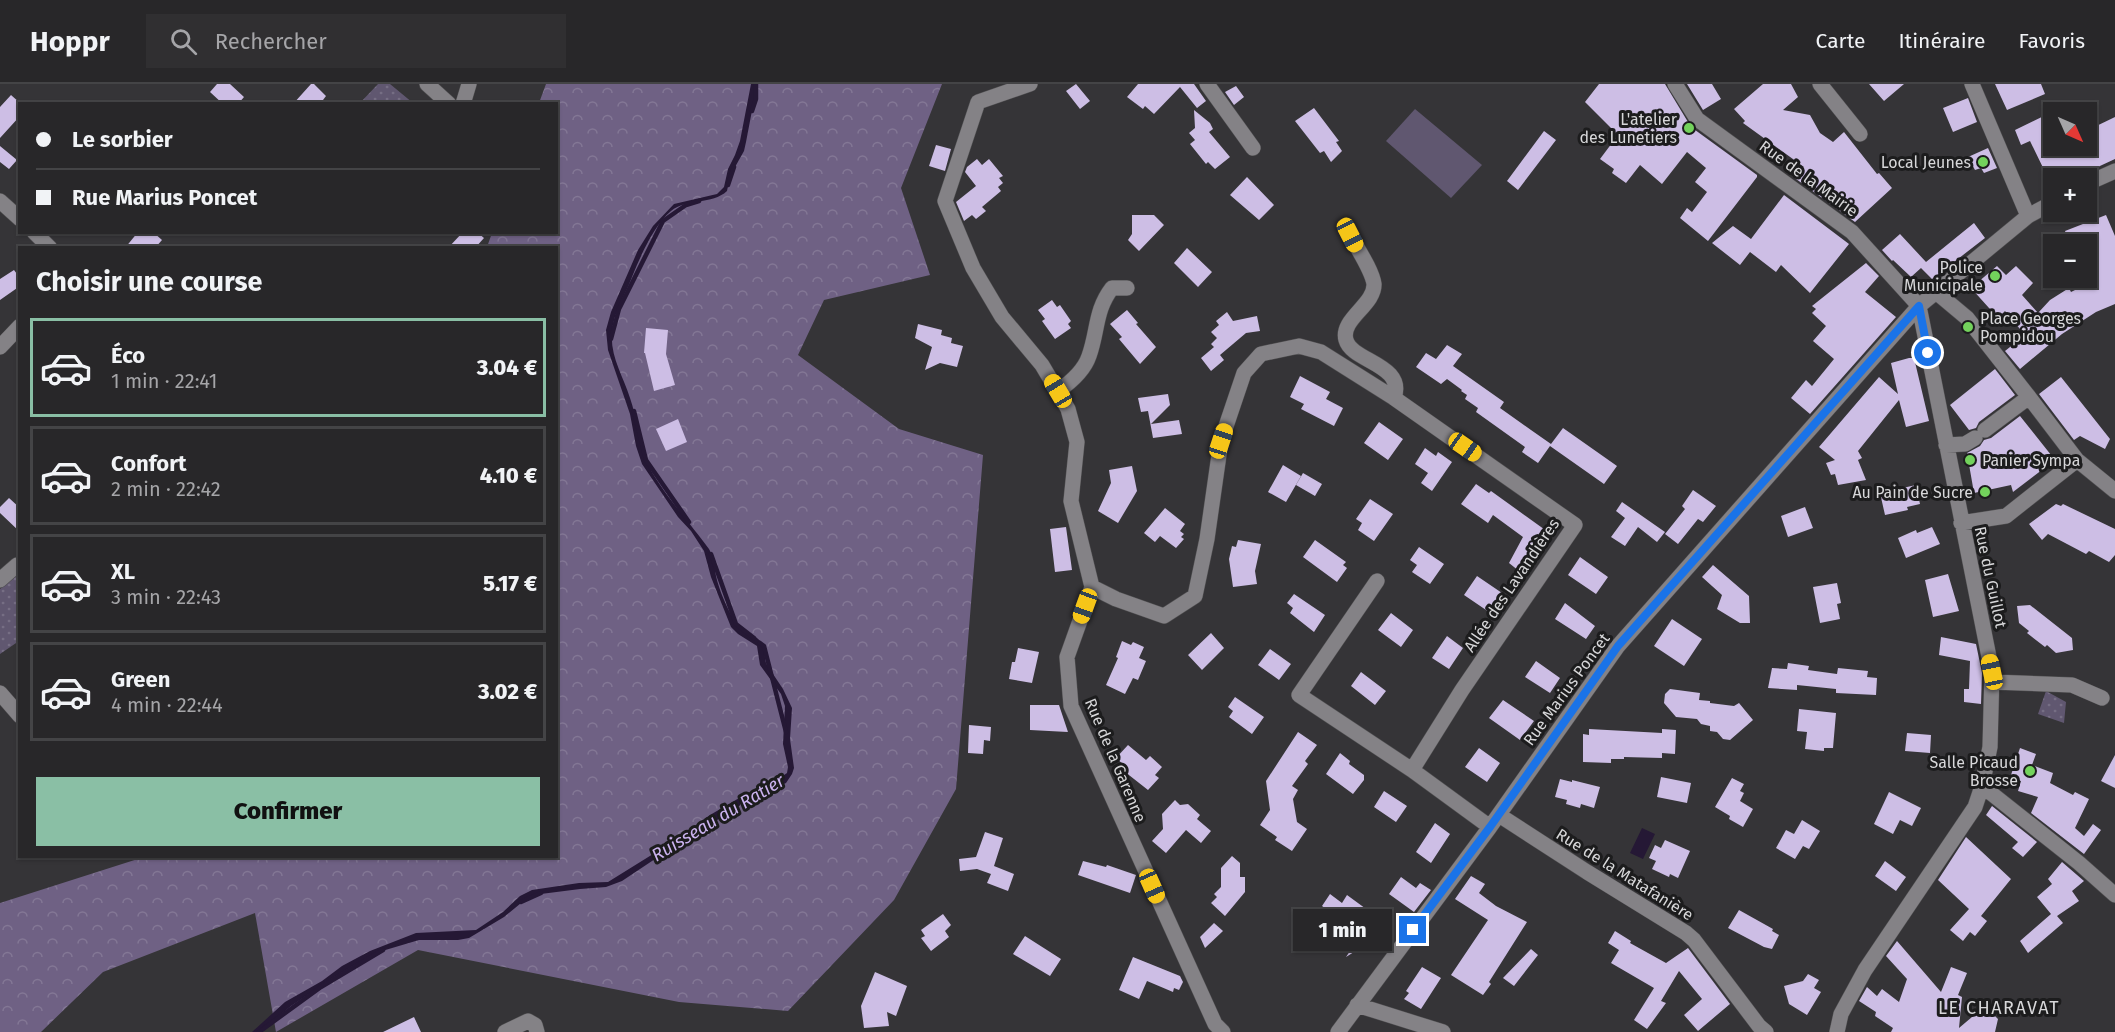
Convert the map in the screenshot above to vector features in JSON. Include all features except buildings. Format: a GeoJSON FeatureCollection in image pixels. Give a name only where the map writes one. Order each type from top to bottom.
{"type":"FeatureCollection","features":[{"type":"Feature","properties":{"kind":"street"},"geometry":{"type":"LineString","coordinates":[[427,84],[447,102]]}},
{"type":"Feature","properties":{"kind":"street"},"geometry":{"type":"LineString","coordinates":[[464,102],[469,84]]}},
{"type":"Feature","properties":{"kind":"street"},"geometry":{"type":"LineString","coordinates":[[1030,84],[978,102],[945,201],[974,268],[996,307],[1042,365],[1068,408],[1077,442],[1071,501],[1092,587],[1116,599],[1164,616],[1194,596],[1207,539],[1221,441],[1244,373],[1261,354],[1299,346],[1321,352],[1394,398],[1398,388],[1395,380],[1387,372],[1348,347],[1345,337],[1349,325],[1374,286],[1371,275],[1350,235]]}},
{"type":"Feature","properties":{"kind":"street"},"geometry":{"type":"LineString","coordinates":[[1207,84],[1254,148]]}},
{"type":"Feature","properties":{"kind":"street","name":"Rue de la Mairie"},"geometry":{"type":"LineString","coordinates":[[1675,84],[1697,119],[1852,232],[1919,306]]}},
{"type":"Feature","properties":{"kind":"street"},"geometry":{"type":"LineString","coordinates":[[1820,84],[1860,134]]}},
{"type":"Feature","properties":{"kind":"street"},"geometry":{"type":"LineString","coordinates":[[1972,84],[2028,216]]}},
{"type":"Feature","properties":{"kind":"street"},"geometry":{"type":"LineString","coordinates":[[2097,179],[2115,171]]}},
{"type":"Feature","properties":{"kind":"street"},"geometry":{"type":"LineString","coordinates":[[0,201],[18,217]]}},
{"type":"Feature","properties":{"kind":"street","name":"Rue Marius Poncet"},"geometry":{"type":"LineString","coordinates":[[1338,1032],[1495,821],[1618,646],[1919,306],[2028,216],[2043,208]]}},
{"type":"Feature","properties":{"kind":"street"},"geometry":{"type":"LineString","coordinates":[[36,234],[48,246]]}},
{"type":"Feature","properties":{"kind":"street"},"geometry":{"type":"LineString","coordinates":[[1058,391],[1074,380],[1089,358],[1103,300],[1112,288],[1127,288]]}},
{"type":"Feature","properties":{"kind":"street"},"geometry":{"type":"LineString","coordinates":[[1936,292],[1967,318],[2077,460],[2115,491]]}},
{"type":"Feature","properties":{"kind":"street","name":"Rue du Guillot"},"geometry":{"type":"LineString","coordinates":[[1837,1032],[1841,1014],[1865,970],[1976,807],[1990,747],[1992,672],[1919,306]]}},
{"type":"Feature","properties":{"kind":"street"},"geometry":{"type":"LineString","coordinates":[[0,347],[18,328]]}},
{"type":"Feature","properties":{"kind":"street"},"geometry":{"type":"LineString","coordinates":[[1946,445],[1965,444],[2029,397]]}},
{"type":"Feature","properties":{"kind":"street","name":"Allée des Lavandières"},"geometry":{"type":"LineString","coordinates":[[1394,398],[1575,525],[1462,690],[1412,770]]}},
{"type":"Feature","properties":{"kind":"street"},"geometry":{"type":"LineString","coordinates":[[1961,523],[2006,516],[2077,460]]}},
{"type":"Feature","properties":{"kind":"street"},"geometry":{"type":"LineString","coordinates":[[0,580],[17,566]]}},
{"type":"Feature","properties":{"kind":"street"},"geometry":{"type":"LineString","coordinates":[[1377,581],[1299,695],[1412,770],[1495,821]]}},
{"type":"Feature","properties":{"kind":"street","name":"Rue de la Garenne"},"geometry":{"type":"LineString","coordinates":[[1092,587],[1067,657],[1071,706],[1215,1024],[1222,1032]]}},
{"type":"Feature","properties":{"kind":"street"},"geometry":{"type":"LineString","coordinates":[[1992,682],[2072,685],[2102,698]]}},
{"type":"Feature","properties":{"kind":"street"},"geometry":{"type":"LineString","coordinates":[[0,693],[18,714]]}},
{"type":"Feature","properties":{"kind":"street"},"geometry":{"type":"LineString","coordinates":[[1982,786],[2079,863],[2115,895]]}},
{"type":"Feature","properties":{"kind":"street","name":"Rue de la Matafanière"},"geometry":{"type":"LineString","coordinates":[[1495,821],[1686,933],[1694,940],[1766,1032]]}},
{"type":"Feature","properties":{"kind":"street"},"geometry":{"type":"LineString","coordinates":[[1357,1005],[1443,1032]]}},
{"type":"Feature","properties":{"kind":"street"},"geometry":{"type":"LineString","coordinates":[[505,1032],[528,1022],[536,1025],[537,1032]]}},
{"type":"Feature","properties":{"kind":"green space"},"geometry":{"type":"Polygon","coordinates":[[[546,84],[942,84],[901,188],[930,275],[824,300],[798,355],[899,429],[983,455],[956,789],[894,900],[788,1011],[679,1002],[418,950],[276,1032],[255,913],[103,972],[41,1032],[0,1032],[0,903],[141,858],[558,858],[558,246],[487,246],[492,234],[558,234],[558,102],[539,102],[546,84]]]}},
{"type":"Feature","properties":{"kind":"shaded area"},"geometry":{"type":"Polygon","coordinates":[[[378,84],[390,84],[412,102],[361,102],[378,84]]]}},
{"type":"Feature","properties":{"kind":"shaded area"},"geometry":{"type":"Polygon","coordinates":[[[751,84],[755,84],[754,100],[744,151],[730,176],[727,191],[714,198],[677,207],[659,224],[643,251],[617,311],[612,341],[643,452],[651,471],[709,549],[719,587],[731,615],[740,628],[762,643],[767,665],[792,708],[790,739],[794,768],[792,774],[786,783],[733,807],[622,881],[606,887],[533,895],[504,917],[469,938],[419,940],[382,951],[331,979],[291,1006],[259,1032],[252,1032],[285,1002],[370,951],[416,933],[476,930],[503,912],[520,896],[532,890],[579,883],[608,882],[674,841],[710,815],[787,773],[788,767],[783,744],[785,706],[781,694],[760,665],[757,646],[731,627],[711,577],[704,551],[642,464],[630,414],[608,350],[606,330],[611,312],[638,250],[653,226],[674,204],[717,194],[724,187],[728,169],[740,141],[751,84]]]}},
{"type":"Feature","properties":{"kind":"shaded area"},"geometry":{"type":"Polygon","coordinates":[[[1415,109],[1482,165],[1451,198],[1386,141],[1415,109]]]}},
{"type":"Feature","properties":{"kind":"shaded area"},"geometry":{"type":"Polygon","coordinates":[[[18,574],[18,642],[0,654],[0,589],[18,574]]]}},
{"type":"Feature","properties":{"kind":"shaded area"},"geometry":{"type":"Polygon","coordinates":[[[2046,691],[2066,702],[2064,723],[2038,714],[2046,691]]]}},
{"type":"Feature","properties":{"kind":"shaded area"},"geometry":{"type":"Polygon","coordinates":[[[1642,828],[1655,834],[1643,859],[1630,853],[1642,828]]]}},
{"type":"Feature","properties":{"kind":"waterway","name":"Ruisseau du Ratier"},"geometry":{"type":"LineString","coordinates":[[752,111],[756,99],[756,84]]}},
{"type":"Feature","properties":{"kind":"waterway","name":"Ruisseau du Ratier"},"geometry":{"type":"LineString","coordinates":[[728,185],[734,167]]}},
{"type":"Feature","properties":{"kind":"waterway","name":"Ruisseau du Ratier"},"geometry":{"type":"LineString","coordinates":[[611,339],[619,309],[663,221],[686,205],[699,201]]}},
{"type":"Feature","properties":{"kind":"waterway","name":"Ruisseau du Ratier"},"geometry":{"type":"LineString","coordinates":[[634,411],[646,460],[689,522]]}},
{"type":"Feature","properties":{"kind":"waterway","name":"Ruisseau du Ratier"},"geometry":{"type":"LineString","coordinates":[[711,554],[736,624],[754,638]]}},
{"type":"Feature","properties":{"kind":"waterway","name":"Ruisseau du Ratier"},"geometry":{"type":"LineString","coordinates":[[760,643],[764,646],[786,732]]}},
{"type":"Feature","properties":{"kind":"waterway","name":"Ruisseau du Ratier"},"geometry":{"type":"LineString","coordinates":[[697,830],[738,804]]}},
{"type":"Feature","properties":{"kind":"waterway","name":"Ruisseau du Ratier"},"geometry":{"type":"LineString","coordinates":[[521,902],[541,893]]}},
{"type":"Feature","properties":{"kind":"waterway","name":"Ruisseau du Ratier"},"geometry":{"type":"LineString","coordinates":[[259,1032],[321,987],[383,950]]}},
{"type":"Feature","properties":{"kind":"place","name":"L'atelier des Lunetiers"},"geometry":{"type":"Point","coordinates":[1689,128]}},
{"type":"Feature","properties":{"kind":"place","name":"Local Jeunes"},"geometry":{"type":"Point","coordinates":[1983,162]}},
{"type":"Feature","properties":{"kind":"place","name":"Police Municipale"},"geometry":{"type":"Point","coordinates":[1995,276]}},
{"type":"Feature","properties":{"kind":"place","name":"Place Georges Pompidou"},"geometry":{"type":"Point","coordinates":[1968,327]}},
{"type":"Feature","properties":{"kind":"place","name":"Panier Sympa"},"geometry":{"type":"Point","coordinates":[1970,460]}},
{"type":"Feature","properties":{"kind":"place","name":"Au Pain de Sucre"},"geometry":{"type":"Point","coordinates":[1985,492]}},
{"type":"Feature","properties":{"kind":"place","name":"Salle Picaud Brosse"},"geometry":{"type":"Point","coordinates":[2030,771]}},
{"type":"Feature","properties":{"kind":"district","name":"LE CHARAVAT"},"geometry":{"type":"Point","coordinates":[1999,1008]}},
{"type":"Feature","properties":{"kind":"route"},"geometry":{"type":"LineString","coordinates":[[1413,930],[1490,827],[1618,646],[1919,306],[1928,353]]}}]}
